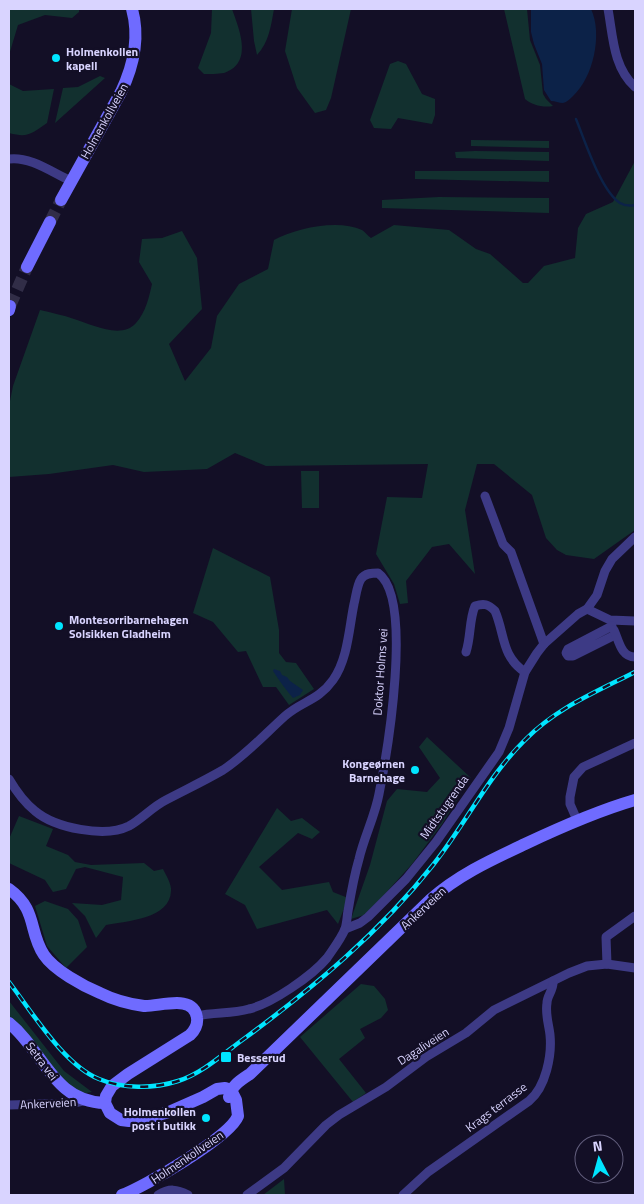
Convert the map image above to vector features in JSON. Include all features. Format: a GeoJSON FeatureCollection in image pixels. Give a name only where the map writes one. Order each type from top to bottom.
{"type":"FeatureCollection","features":[{"type":"Feature","properties":{"kind":"main road","name":"Holmenkollveien"},"geometry":{"type":"LineString","coordinates":[[62,200],[128,76],[133,62],[136,42],[132,9]]}},
{"type":"Feature","properties":{"kind":"main road"},"geometry":{"type":"LineString","coordinates":[[27,267],[50,222]]}},
{"type":"Feature","properties":{"kind":"main road","name":"Ankerveien"},"geometry":{"type":"LineString","coordinates":[[233,1098],[246,1084],[250,1074],[424,906],[463,874],[578,820],[635,800]]}},
{"type":"Feature","properties":{"kind":"main road"},"geometry":{"type":"LineString","coordinates":[[9,889],[24,902],[41,950],[46,958],[56,967],[98,993],[115,1000],[143,1006],[182,1003],[190,1007],[196,1016],[196,1028],[190,1035],[115,1083],[108,1091],[105,1103],[113,1117],[129,1121],[146,1119],[169,1112],[203,1097],[233,1098]]}},
{"type":"Feature","properties":{"kind":"main road","name":"Setra vei"},"geometry":{"type":"LineString","coordinates":[[9,1023],[29,1043],[42,1064],[58,1082],[72,1093],[87,1100],[105,1103]]}},
{"type":"Feature","properties":{"kind":"main road","name":"Holmenkollveien"},"geometry":{"type":"LineString","coordinates":[[122,1195],[154,1180],[223,1134],[237,1120],[238,1113],[233,1098]]}},
{"type":"Feature","properties":{"kind":"street"},"geometry":{"type":"LineString","coordinates":[[608,9],[617,58],[625,75],[635,87]]}},
{"type":"Feature","properties":{"kind":"street"},"geometry":{"type":"LineString","coordinates":[[9,159],[18,158],[26,160],[71,182]]}},
{"type":"Feature","properties":{"kind":"street"},"geometry":{"type":"LineString","coordinates":[[485,496],[503,544],[511,552],[544,644]]}},
{"type":"Feature","properties":{"kind":"street","name":"Midtstugrenda"},"geometry":{"type":"LineString","coordinates":[[345,929],[360,923],[368,917],[406,879],[441,835],[499,752],[509,728],[524,672],[544,644],[578,614],[587,609],[597,595],[605,571],[612,559],[635,537]]}},
{"type":"Feature","properties":{"kind":"street","name":"Doktor Holms vei"},"geometry":{"type":"LineString","coordinates":[[9,780],[34,811],[57,823],[97,831],[109,831],[129,826],[164,801],[223,770],[249,750],[287,714],[315,698],[326,689],[335,678],[342,660],[361,578],[378,573],[383,578],[388,588],[395,614],[397,643],[395,675],[379,796],[359,859],[345,929],[320,966],[276,997],[249,1009],[211,1012],[196,1016]]}},
{"type":"Feature","properties":{"kind":"street"},"geometry":{"type":"LineString","coordinates":[[466,652],[473,611],[475,606],[483,603],[495,611],[507,654],[516,666],[524,672]]}},
{"type":"Feature","properties":{"kind":"street"},"geometry":{"type":"LineString","coordinates":[[587,609],[611,623],[623,653],[635,658]]}},
{"type":"Feature","properties":{"kind":"street"},"geometry":{"type":"LineString","coordinates":[[613,636],[573,656],[568,656],[566,653],[568,649],[611,623],[635,620]]}},
{"type":"Feature","properties":{"kind":"street"},"geometry":{"type":"LineString","coordinates":[[578,820],[570,804],[574,777],[583,767],[635,743]]}},
{"type":"Feature","properties":{"kind":"street"},"geometry":{"type":"LineString","coordinates":[[607,964],[606,937],[635,916]]}},
{"type":"Feature","properties":{"kind":"street","name":"Dagaliveien"},"geometry":{"type":"LineString","coordinates":[[247,1195],[284,1168],[339,1114],[386,1087],[426,1057],[466,1033],[494,1010],[587,966],[607,964],[635,968]]}},
{"type":"Feature","properties":{"kind":"street","name":"Krags terrasse"},"geometry":{"type":"LineString","coordinates":[[403,1195],[428,1172],[529,1101],[536,1094],[544,1076],[550,1052],[551,1038],[546,1004],[553,981]]}},
{"type":"Feature","properties":{"kind":"street","name":"Ankerveien"},"geometry":{"type":"LineString","coordinates":[[9,1105],[74,1104],[87,1100]]}},
{"type":"Feature","properties":{"kind":"street"},"geometry":{"type":"LineString","coordinates":[[158,1195],[170,1190],[179,1190],[188,1195]]}},
{"type":"Feature","properties":{"kind":"green space"},"geometry":{"type":"Polygon","coordinates":[[[9,9],[79,9],[79,12],[72,18],[45,15],[18,25],[9,55],[9,9]]]}},
{"type":"Feature","properties":{"kind":"green space"},"geometry":{"type":"Polygon","coordinates":[[[212,9],[232,9],[240,35],[242,54],[239,62],[224,73],[204,74],[198,68],[211,33],[212,9]]]}},
{"type":"Feature","properties":{"kind":"green space"},"geometry":{"type":"Polygon","coordinates":[[[251,9],[274,9],[267,39],[257,55],[254,41],[251,9]]]}},
{"type":"Feature","properties":{"kind":"green space"},"geometry":{"type":"Polygon","coordinates":[[[292,9],[351,9],[331,98],[326,110],[315,113],[297,88],[285,51],[292,9]]]}},
{"type":"Feature","properties":{"kind":"green space"},"geometry":{"type":"Polygon","coordinates":[[[504,9],[527,9],[530,40],[540,65],[543,94],[553,106],[538,106],[525,99],[504,9]]]}},
{"type":"Feature","properties":{"kind":"green space"},"geometry":{"type":"Polygon","coordinates":[[[398,61],[406,64],[422,94],[435,99],[435,115],[432,124],[398,118],[391,129],[374,128],[370,120],[390,64],[398,61]]]}},
{"type":"Feature","properties":{"kind":"green space"},"geometry":{"type":"Polygon","coordinates":[[[100,76],[105,78],[55,123],[63,88],[78,87],[100,76]]]}},
{"type":"Feature","properties":{"kind":"green space"},"geometry":{"type":"Polygon","coordinates":[[[9,84],[23,91],[54,89],[47,123],[29,134],[9,133],[9,84]]]}},
{"type":"Feature","properties":{"kind":"green space"},"geometry":{"type":"Polygon","coordinates":[[[471,140],[549,141],[549,148],[471,146],[471,140]]]}},
{"type":"Feature","properties":{"kind":"green space"},"geometry":{"type":"Polygon","coordinates":[[[455,152],[549,152],[549,161],[456,158],[455,152]]]}},
{"type":"Feature","properties":{"kind":"green space"},"geometry":{"type":"Polygon","coordinates":[[[635,161],[635,530],[594,559],[566,555],[557,550],[546,538],[532,495],[494,464],[477,464],[465,510],[475,574],[449,544],[432,547],[406,581],[408,603],[400,604],[394,584],[376,554],[387,497],[422,498],[428,464],[266,466],[235,453],[207,469],[144,472],[113,465],[49,474],[9,477],[9,406],[13,386],[40,310],[114,331],[130,328],[136,323],[147,304],[152,284],[139,262],[142,239],[162,238],[182,231],[197,258],[202,309],[169,344],[185,381],[211,348],[217,316],[239,284],[268,269],[274,240],[305,229],[329,225],[341,225],[362,230],[371,238],[394,225],[449,230],[476,249],[490,254],[523,283],[528,283],[544,266],[575,258],[578,228],[586,214],[613,202],[635,161]]]}},
{"type":"Feature","properties":{"kind":"green space"},"geometry":{"type":"Polygon","coordinates":[[[415,171],[549,171],[549,182],[415,179],[415,171]]]}},
{"type":"Feature","properties":{"kind":"green space"},"geometry":{"type":"Polygon","coordinates":[[[439,197],[549,198],[549,213],[382,208],[382,200],[439,197]]]}},
{"type":"Feature","properties":{"kind":"green space"},"geometry":{"type":"Polygon","coordinates":[[[301,471],[319,471],[319,508],[302,508],[301,471]]]}},
{"type":"Feature","properties":{"kind":"green space"},"geometry":{"type":"Polygon","coordinates":[[[213,548],[270,577],[279,630],[279,653],[286,662],[296,663],[314,689],[289,705],[276,687],[263,687],[246,651],[238,652],[213,622],[193,613],[213,548]]]}},
{"type":"Feature","properties":{"kind":"green space"},"geometry":{"type":"Polygon","coordinates":[[[427,737],[471,778],[442,824],[412,864],[364,915],[351,919],[370,865],[387,801],[397,789],[427,792],[440,778],[419,747],[427,737]]]}},
{"type":"Feature","properties":{"kind":"green space"},"geometry":{"type":"Polygon","coordinates":[[[277,808],[291,821],[302,818],[320,832],[312,839],[298,833],[259,867],[282,890],[329,882],[333,892],[348,898],[338,924],[327,910],[257,929],[245,905],[225,894],[277,808]]]}},
{"type":"Feature","properties":{"kind":"green space"},"geometry":{"type":"Polygon","coordinates":[[[19,816],[53,829],[46,846],[68,855],[75,862],[91,865],[144,863],[154,871],[163,869],[171,886],[169,900],[163,908],[146,917],[106,925],[96,938],[85,916],[72,903],[102,905],[121,900],[123,877],[85,867],[76,869],[66,889],[53,892],[45,880],[9,863],[9,839],[19,816]]]}},
{"type":"Feature","properties":{"kind":"green space"},"geometry":{"type":"Polygon","coordinates":[[[45,901],[68,909],[78,920],[87,947],[66,968],[47,946],[35,906],[45,901]]]}},
{"type":"Feature","properties":{"kind":"green space"},"geometry":{"type":"Polygon","coordinates":[[[361,984],[374,986],[385,999],[388,1010],[381,1018],[360,1029],[365,1038],[339,1059],[366,1093],[353,1102],[300,1037],[361,984]]]}},
{"type":"Feature","properties":{"kind":"green space"},"geometry":{"type":"Polygon","coordinates":[[[9,1001],[64,1071],[92,1092],[81,1094],[59,1080],[9,1018],[9,1001]]]}},
{"type":"Feature","properties":{"kind":"green space"},"geometry":{"type":"Polygon","coordinates":[[[284,1179],[285,1195],[263,1195],[284,1179]]]}},
{"type":"Feature","properties":{"kind":"water"},"geometry":{"type":"Polygon","coordinates":[[[531,9],[591,9],[596,31],[596,43],[591,67],[580,88],[564,103],[551,101],[544,90],[542,64],[531,32],[531,9]]]}},
{"type":"Feature","properties":{"kind":"water"},"geometry":{"type":"Polygon","coordinates":[[[274,669],[280,671],[282,675],[303,690],[300,695],[293,698],[273,671],[274,669]]]}},
{"type":"Feature","properties":{"kind":"waterway"},"geometry":{"type":"LineString","coordinates":[[576,119],[594,165],[606,188],[620,203],[628,206],[635,205]]}},
{"type":"Feature","properties":{"kind":"tunnel"},"geometry":{"type":"LineString","coordinates":[[50,222],[61,200]]}},
{"type":"Feature","properties":{"kind":"tunnel"},"geometry":{"type":"LineString","coordinates":[[10,306],[27,267]]}},
{"type":"Feature","properties":{"kind":"railway"},"geometry":{"type":"LineString","coordinates":[[9,982],[61,1050],[86,1072],[99,1079],[118,1085],[148,1087],[168,1084],[196,1073],[296,999],[345,958],[391,913],[445,850],[500,769],[537,729],[563,710],[635,672]]}},
{"type":"Feature","properties":{"kind":"place","name":"Holmenkollen kapell"},"geometry":{"type":"Point","coordinates":[56,58]}},
{"type":"Feature","properties":{"kind":"place","name":"Montesorribarnehagen Solsikken Gladheim"},"geometry":{"type":"Point","coordinates":[59,626]}},
{"type":"Feature","properties":{"kind":"place","name":"Kongeørnen Barnehage"},"geometry":{"type":"Point","coordinates":[415,770]}},
{"type":"Feature","properties":{"kind":"place","name":"Besserud"},"geometry":{"type":"Point","coordinates":[226,1057]}},
{"type":"Feature","properties":{"kind":"place","name":"Holmenkollen post i butikk"},"geometry":{"type":"Point","coordinates":[206,1118]}}]}
